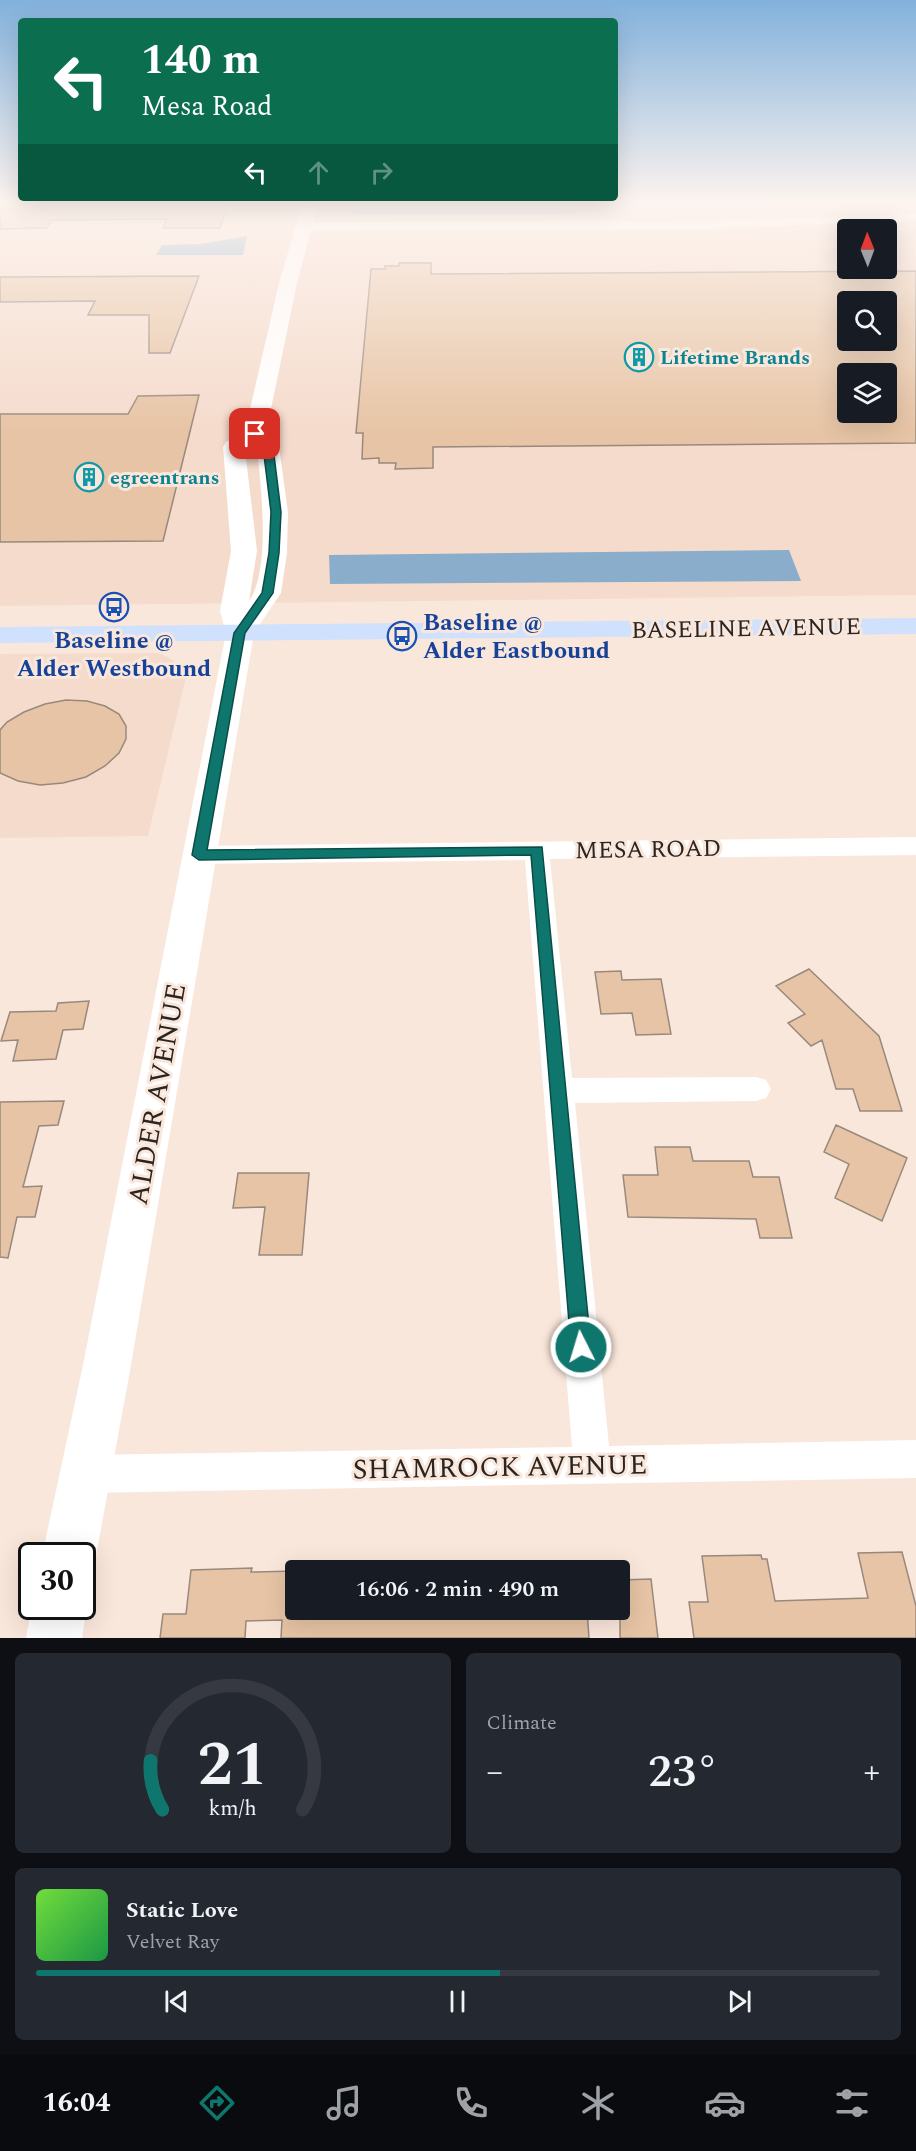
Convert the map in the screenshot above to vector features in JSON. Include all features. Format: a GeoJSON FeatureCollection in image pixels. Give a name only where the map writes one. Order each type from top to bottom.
{"type":"FeatureCollection","features":[{"type":"Feature","properties":{"kind":"main road"},"geometry":{"type":"LineString","coordinates":[[255,434],[290,277]]}},
{"type":"Feature","properties":{"kind":"main road","name":"ALDER AVENUE"},"geometry":{"type":"LineString","coordinates":[[72,1542],[107,1365],[243,618],[244,551],[234,447],[255,434],[268,447],[276,512],[268,593],[243,618]]}},
{"type":"Feature","properties":{"kind":"main road"},"geometry":{"type":"LineString","coordinates":[[0,613],[243,618],[916,605]]}},
{"type":"Feature","properties":{"kind":"main road","name":"BASELINE AVENUE"},"geometry":{"type":"LineString","coordinates":[[0,635],[243,618],[916,627]]}},
{"type":"Feature","properties":{"kind":"main road"},"geometry":{"type":"LineString","coordinates":[[54,1638],[57,1620]]}},
{"type":"Feature","properties":{"kind":"street","name":"MESA ROAD"},"geometry":{"type":"LineString","coordinates":[[199,855],[916,846]]}},
{"type":"Feature","properties":{"kind":"street"},"geometry":{"type":"LineString","coordinates":[[537,850],[592,1464]]}},
{"type":"Feature","properties":{"kind":"street"},"geometry":{"type":"LineString","coordinates":[[558,1090],[756,1089]]}},
{"type":"Feature","properties":{"kind":"street","name":"SHAMROCK AVENUE"},"geometry":{"type":"LineString","coordinates":[[84,1474],[916,1459]]}},
{"type":"Feature","properties":{"kind":"shaded area"},"geometry":{"type":"Polygon","coordinates":[[[0,277],[916,277],[916,595],[0,606],[0,277]]]}},
{"type":"Feature","properties":{"kind":"shaded area"},"geometry":{"type":"Polygon","coordinates":[[[160,653],[188,669],[148,836],[0,838],[0,654],[160,653]]]}},
{"type":"Feature","properties":{"kind":"water"},"geometry":{"type":"Polygon","coordinates":[[[789,550],[801,581],[330,584],[329,555],[789,550]]]}},
{"type":"Feature","properties":{"kind":"building"},"geometry":{"type":"Polygon","coordinates":[[[0,277],[198,277],[170,353],[149,353],[149,315],[88,315],[95,301],[0,302],[0,277]]]}},
{"type":"Feature","properties":{"kind":"building","name":"Lifetime Brands"},"geometry":{"type":"Polygon","coordinates":[[[370,277],[916,277],[916,443],[433,447],[433,468],[395,469],[396,463],[379,463],[379,458],[362,459],[363,433],[356,433],[370,277]]]}},
{"type":"Feature","properties":{"kind":"building","name":"egreentrans"},"geometry":{"type":"Polygon","coordinates":[[[199,395],[163,541],[0,542],[0,414],[128,414],[138,396],[199,395]]]}},
{"type":"Feature","properties":{"kind":"building"},"geometry":{"type":"Polygon","coordinates":[[[66,700],[87,701],[105,706],[119,714],[126,726],[126,739],[119,753],[105,766],[86,777],[63,783],[40,785],[18,781],[0,773],[0,730],[7,722],[45,704],[66,700]]]}},
{"type":"Feature","properties":{"kind":"building"},"geometry":{"type":"Polygon","coordinates":[[[809,969],[879,1036],[902,1111],[860,1111],[853,1089],[836,1089],[822,1040],[811,1046],[788,1023],[805,1014],[776,986],[809,969]]]}},
{"type":"Feature","properties":{"kind":"building"},"geometry":{"type":"Polygon","coordinates":[[[621,971],[622,980],[661,979],[671,1034],[636,1035],[632,1013],[601,1014],[595,972],[621,971]]]}},
{"type":"Feature","properties":{"kind":"building"},"geometry":{"type":"Polygon","coordinates":[[[89,1001],[83,1029],[63,1030],[56,1059],[13,1061],[18,1040],[1,1041],[10,1012],[56,1011],[58,1003],[89,1001]]]}},
{"type":"Feature","properties":{"kind":"building"},"geometry":{"type":"Polygon","coordinates":[[[64,1101],[58,1125],[39,1126],[23,1187],[42,1186],[35,1217],[17,1217],[8,1258],[0,1257],[0,1102],[64,1101]]]}},
{"type":"Feature","properties":{"kind":"building"},"geometry":{"type":"Polygon","coordinates":[[[836,1125],[907,1158],[882,1221],[835,1198],[849,1164],[824,1152],[836,1125]]]}},
{"type":"Feature","properties":{"kind":"building"},"geometry":{"type":"Polygon","coordinates":[[[655,1147],[690,1147],[693,1161],[749,1161],[753,1177],[779,1177],[792,1238],[760,1238],[756,1219],[628,1217],[623,1175],[658,1175],[655,1147]]]}},
{"type":"Feature","properties":{"kind":"building"},"geometry":{"type":"Polygon","coordinates":[[[238,1173],[309,1173],[302,1255],[259,1255],[265,1207],[233,1208],[238,1173]]]}},
{"type":"Feature","properties":{"kind":"building"},"geometry":{"type":"Polygon","coordinates":[[[902,1552],[916,1606],[916,1638],[694,1638],[689,1602],[708,1602],[702,1556],[761,1555],[762,1559],[767,1559],[775,1601],[868,1598],[858,1553],[902,1552]]]}},
{"type":"Feature","properties":{"kind":"building"},"geometry":{"type":"Polygon","coordinates":[[[252,1568],[251,1572],[285,1571],[285,1620],[588,1620],[589,1638],[281,1638],[282,1620],[246,1621],[245,1638],[160,1638],[163,1614],[186,1614],[191,1570],[252,1568]]]}},
{"type":"Feature","properties":{"kind":"building"},"geometry":{"type":"Polygon","coordinates":[[[651,1579],[658,1638],[620,1638],[620,1620],[630,1620],[630,1580],[651,1579]]]}},
{"type":"Feature","properties":{"kind":"place","name":"Lifetime Brands"},"geometry":{"type":"Point","coordinates":[639,357]}},
{"type":"Feature","properties":{"kind":"place","name":"egreentrans"},"geometry":{"type":"Point","coordinates":[89,477]}},
{"type":"Feature","properties":{"kind":"place","name":"Baseline @ Alder Westbound"},"geometry":{"type":"Point","coordinates":[114,607]}},
{"type":"Feature","properties":{"kind":"place","name":"Baseline @ Alder Eastbound"},"geometry":{"type":"Point","coordinates":[402,636]}},
{"type":"Feature","properties":{"kind":"route"},"geometry":{"type":"LineString","coordinates":[[255,434],[268,447],[276,512],[274,553],[268,593],[240,633],[199,855],[537,850],[581,1347]]}}]}
